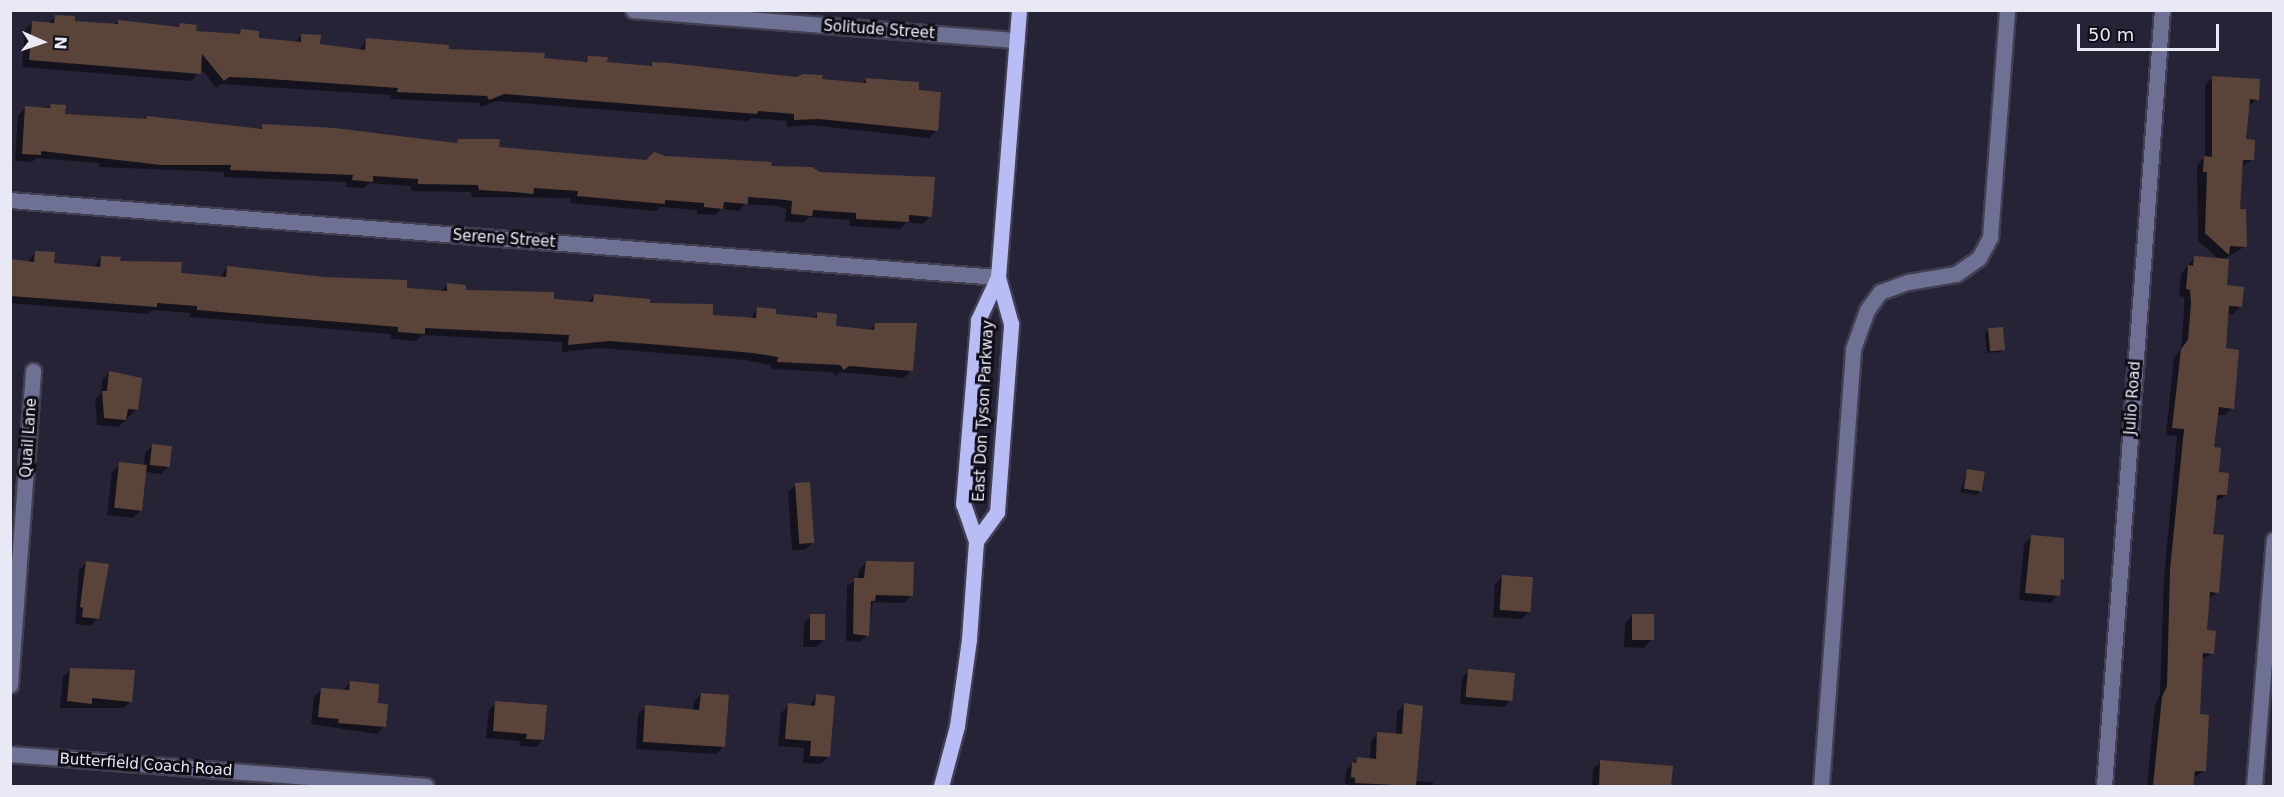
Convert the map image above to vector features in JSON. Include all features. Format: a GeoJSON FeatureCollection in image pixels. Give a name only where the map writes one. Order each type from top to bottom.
{"type":"FeatureCollection","features":[{"type":"Feature","properties":{"kind":"main road","name":"East Don Tyson Parkway"},"geometry":{"type":"LineString","coordinates":[[976,541],[997,512],[1011,324],[998,277],[1019,10]]}},
{"type":"Feature","properties":{"kind":"main road","name":"East Don Tyson Parkway"},"geometry":{"type":"LineString","coordinates":[[941,786],[963,693],[976,541],[963,504],[978,320],[998,277]]}},
{"type":"Feature","properties":{"kind":"street","name":"Solitude Street"},"geometry":{"type":"LineString","coordinates":[[633,10],[1017,40]]}},
{"type":"Feature","properties":{"kind":"street"},"geometry":{"type":"LineString","coordinates":[[1821,786],[1853,349],[1867,310],[1880,292],[1908,282],[1956,273],[1979,258],[1990,237],[2007,10]]}},
{"type":"Feature","properties":{"kind":"street","name":"Julio Road"},"geometry":{"type":"LineString","coordinates":[[2104,786],[2162,10]]}},
{"type":"Feature","properties":{"kind":"street","name":"Serene Street"},"geometry":{"type":"LineString","coordinates":[[10,200],[998,277]]}},
{"type":"Feature","properties":{"kind":"street","name":"Quail Lane"},"geometry":{"type":"LineString","coordinates":[[10,685],[33,371]]}},
{"type":"Feature","properties":{"kind":"street"},"geometry":{"type":"LineString","coordinates":[[2254,786],[2274,540]]}},
{"type":"Feature","properties":{"kind":"street","name":"Butterfield Coach Road"},"geometry":{"type":"LineString","coordinates":[[10,754],[426,786]]}},
{"type":"Feature","properties":{"kind":"building"},"geometry":{"type":"Polygon","coordinates":[[[55,15],[75,16],[75,21],[118,24],[118,20],[179,27],[180,23],[197,25],[196,31],[240,34],[241,29],[259,31],[259,38],[301,42],[301,34],[321,35],[320,44],[365,50],[366,38],[449,45],[449,49],[545,53],[544,58],[587,62],[588,56],[608,57],[607,62],[652,66],[652,62],[797,77],[803,74],[823,75],[822,79],[866,83],[866,78],[919,82],[919,90],[941,92],[938,131],[819,119],[794,120],[794,114],[758,111],[757,114],[504,94],[489,100],[487,96],[397,92],[398,88],[255,78],[229,77],[224,81],[202,54],[201,74],[29,60],[32,21],[54,23],[55,15]]]}},
{"type":"Feature","properties":{"kind":"building"},"geometry":{"type":"Polygon","coordinates":[[[2212,76],[2260,79],[2259,100],[2250,99],[2246,139],[2255,140],[2254,160],[2243,160],[2240,209],[2246,209],[2247,247],[2230,246],[2229,255],[2205,233],[2207,172],[2203,172],[2204,156],[2212,157],[2212,76]]]}},
{"type":"Feature","properties":{"kind":"building"},"geometry":{"type":"Polygon","coordinates":[[[51,104],[66,105],[65,114],[147,119],[147,116],[262,129],[262,124],[335,128],[457,143],[458,139],[500,139],[499,147],[588,155],[646,160],[654,152],[665,156],[772,162],[771,166],[812,167],[820,172],[935,177],[932,217],[909,215],[909,222],[856,219],[856,213],[813,210],[812,216],[791,214],[792,201],[748,197],[748,204],[724,202],[723,209],[704,207],[704,203],[665,200],[665,204],[577,196],[578,191],[534,188],[533,194],[479,190],[478,185],[418,184],[418,179],[373,176],[373,182],[352,180],[353,175],[230,170],[231,165],[161,165],[41,151],[41,155],[22,154],[25,106],[50,108],[51,104]]]}},
{"type":"Feature","properties":{"kind":"building"},"geometry":{"type":"Polygon","coordinates":[[[35,251],[55,252],[54,263],[100,267],[101,256],[121,257],[120,261],[182,262],[181,273],[226,277],[227,266],[324,277],[407,280],[407,288],[447,291],[447,283],[466,285],[466,290],[554,292],[554,299],[593,302],[594,294],[650,299],[650,303],[713,304],[713,315],[756,318],[757,307],[776,309],[776,314],[817,318],[817,312],[837,314],[836,326],[874,330],[875,323],[917,323],[913,371],[849,366],[844,370],[840,365],[777,362],[778,357],[753,353],[609,341],[568,345],[569,335],[425,328],[425,334],[398,332],[398,327],[197,310],[197,306],[157,303],[157,307],[10,296],[10,259],[34,262],[35,251]]]}},
{"type":"Feature","properties":{"kind":"building"},"geometry":{"type":"Polygon","coordinates":[[[2194,256],[2229,259],[2227,285],[2244,287],[2242,307],[2229,306],[2226,348],[2239,350],[2234,409],[2219,407],[2214,447],[2221,448],[2219,472],[2229,473],[2227,495],[2217,495],[2213,534],[2224,535],[2219,593],[2210,592],[2207,630],[2216,631],[2214,654],[2203,653],[2200,714],[2209,715],[2206,771],[2195,771],[2193,786],[2153,786],[2162,697],[2167,686],[2170,570],[2184,429],[2172,428],[2181,349],[2188,340],[2191,303],[2190,290],[2186,289],[2188,265],[2193,266],[2194,256]]]}},
{"type":"Feature","properties":{"kind":"building"},"geometry":{"type":"Polygon","coordinates":[[[2003,327],[2005,350],[1990,351],[1988,328],[2003,327]]]}},
{"type":"Feature","properties":{"kind":"building"},"geometry":{"type":"Polygon","coordinates":[[[109,371],[142,378],[138,410],[128,409],[126,420],[104,418],[102,391],[107,391],[109,371]]]}},
{"type":"Feature","properties":{"kind":"building"},"geometry":{"type":"Polygon","coordinates":[[[152,444],[172,446],[170,467],[150,465],[152,444]]]}},
{"type":"Feature","properties":{"kind":"building"},"geometry":{"type":"Polygon","coordinates":[[[119,462],[147,465],[142,511],[114,508],[119,462]]]}},
{"type":"Feature","properties":{"kind":"building"},"geometry":{"type":"Polygon","coordinates":[[[1967,469],[1985,472],[1982,492],[1964,489],[1967,469]]]}},
{"type":"Feature","properties":{"kind":"building"},"geometry":{"type":"Polygon","coordinates":[[[810,482],[814,543],[799,544],[795,483],[810,482]]]}},
{"type":"Feature","properties":{"kind":"building"},"geometry":{"type":"Polygon","coordinates":[[[2031,535],[2064,538],[2064,580],[2061,579],[2060,596],[2025,593],[2031,535]]]}},
{"type":"Feature","properties":{"kind":"building"},"geometry":{"type":"Polygon","coordinates":[[[86,561],[109,564],[99,619],[82,617],[83,608],[80,607],[86,561]]]}},
{"type":"Feature","properties":{"kind":"building"},"geometry":{"type":"Polygon","coordinates":[[[866,561],[914,562],[913,596],[876,595],[875,601],[871,601],[869,636],[853,634],[854,578],[864,578],[866,561]]]}},
{"type":"Feature","properties":{"kind":"building"},"geometry":{"type":"Polygon","coordinates":[[[1502,575],[1533,577],[1530,612],[1500,610],[1502,575]]]}},
{"type":"Feature","properties":{"kind":"building"},"geometry":{"type":"Polygon","coordinates":[[[810,614],[825,614],[825,640],[810,640],[810,614]]]}},
{"type":"Feature","properties":{"kind":"building"},"geometry":{"type":"Polygon","coordinates":[[[1632,614],[1654,614],[1654,640],[1632,640],[1632,614]]]}},
{"type":"Feature","properties":{"kind":"building"},"geometry":{"type":"Polygon","coordinates":[[[70,668],[135,670],[132,702],[92,698],[92,704],[67,701],[70,668]]]}},
{"type":"Feature","properties":{"kind":"building"},"geometry":{"type":"Polygon","coordinates":[[[1468,669],[1515,673],[1512,701],[1466,697],[1468,669]]]}},
{"type":"Feature","properties":{"kind":"building"},"geometry":{"type":"Polygon","coordinates":[[[350,681],[379,684],[378,703],[388,704],[386,727],[338,723],[339,719],[318,717],[321,688],[349,690],[350,681]]]}},
{"type":"Feature","properties":{"kind":"building"},"geometry":{"type":"Polygon","coordinates":[[[701,693],[729,695],[725,747],[643,742],[645,705],[699,710],[701,693]]]}},
{"type":"Feature","properties":{"kind":"building"},"geometry":{"type":"Polygon","coordinates":[[[816,694],[835,696],[830,757],[810,756],[811,741],[785,739],[788,703],[815,706],[816,694]]]}},
{"type":"Feature","properties":{"kind":"building"},"geometry":{"type":"Polygon","coordinates":[[[495,701],[547,705],[544,740],[526,739],[527,734],[493,731],[495,701]]]}},
{"type":"Feature","properties":{"kind":"building"},"geometry":{"type":"Polygon","coordinates":[[[1404,703],[1423,706],[1416,786],[1355,783],[1355,778],[1351,777],[1352,762],[1356,763],[1357,757],[1376,759],[1377,732],[1402,734],[1404,703]]]}},
{"type":"Feature","properties":{"kind":"building"},"geometry":{"type":"Polygon","coordinates":[[[1600,760],[1673,766],[1671,786],[1599,786],[1600,760]]]}}]}
